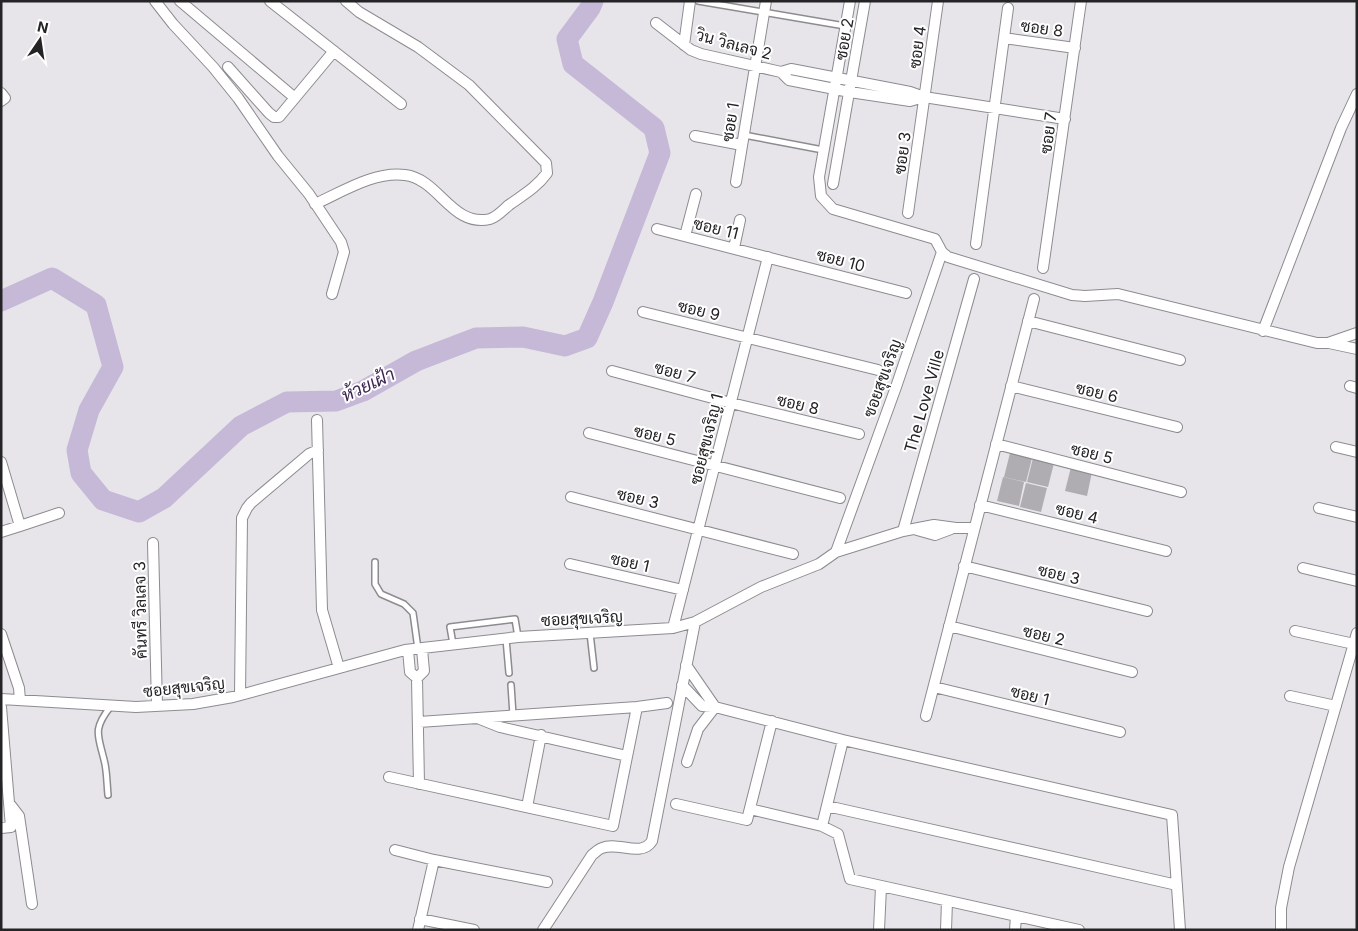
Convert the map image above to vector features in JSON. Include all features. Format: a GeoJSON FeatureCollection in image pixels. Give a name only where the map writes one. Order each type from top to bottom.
{"type":"FeatureCollection","features":[{"type":"Feature","properties":{"kind":"street"},"geometry":{"type":"LineString","coordinates":[[155,1],[238,98],[341,242],[344,249],[332,294]]}},
{"type":"Feature","properties":{"kind":"street"},"geometry":{"type":"LineString","coordinates":[[180,1],[295,98]]}},
{"type":"Feature","properties":{"kind":"street"},"geometry":{"type":"LineString","coordinates":[[270,1],[401,104]]}},
{"type":"Feature","properties":{"kind":"street"},"geometry":{"type":"LineString","coordinates":[[315,204],[368,181],[389,175],[407,175],[423,182],[460,214],[472,219],[491,218],[540,182],[547,174],[546,162],[468,85],[418,47],[359,12],[346,1]]}},
{"type":"Feature","properties":{"kind":"street"},"geometry":{"type":"LineString","coordinates":[[684,45],[690,1]]}},
{"type":"Feature","properties":{"kind":"street"},"geometry":{"type":"LineString","coordinates":[[850,1],[818,178],[820,196],[833,209],[935,239],[942,252],[948,257],[1072,295],[1118,294],[1262,331],[1317,343],[1328,343],[1357,349]]}},
{"type":"Feature","properties":{"kind":"street","name":"ซอย 2"},"geometry":{"type":"LineString","coordinates":[[851,86],[865,1]]}},
{"type":"Feature","properties":{"kind":"street","name":"ซอย 4"},"geometry":{"type":"LineString","coordinates":[[924,97],[938,1]]}},
{"type":"Feature","properties":{"kind":"street","name":"ซอย 7"},"geometry":{"type":"LineString","coordinates":[[1043,268],[1081,1]]}},
{"type":"Feature","properties":{"kind":"street"},"geometry":{"type":"LineString","coordinates":[[754,66],[765,6]]}},
{"type":"Feature","properties":{"kind":"street"},"geometry":{"type":"LineString","coordinates":[[976,244],[1008,8]]}},
{"type":"Feature","properties":{"kind":"street","name":"วิน วิลเลจ 2"},"geometry":{"type":"LineString","coordinates":[[656,23],[691,50],[701,54],[781,72],[791,69],[836,78],[851,86]]}},
{"type":"Feature","properties":{"kind":"street","name":"ซอย 8"},"geometry":{"type":"LineString","coordinates":[[1004,38],[1075,48]]}},
{"type":"Feature","properties":{"kind":"street"},"geometry":{"type":"LineString","coordinates":[[228,68],[274,117],[279,117],[334,51]]}},
{"type":"Feature","properties":{"kind":"street","name":"ซอย 1"},"geometry":{"type":"LineString","coordinates":[[736,182],[754,66]]}},
{"type":"Feature","properties":{"kind":"street","name":"วิน วิลเลจ 2"},"geometry":{"type":"LineString","coordinates":[[781,72],[789,80],[834,89],[851,86]]}},
{"type":"Feature","properties":{"kind":"street"},"geometry":{"type":"LineString","coordinates":[[833,184],[851,86],[910,92],[924,97],[1065,119]]}},
{"type":"Feature","properties":{"kind":"street"},"geometry":{"type":"LineString","coordinates":[[1,93],[5,98],[1,101]]}},
{"type":"Feature","properties":{"kind":"street"},"geometry":{"type":"LineString","coordinates":[[1262,331],[1341,128],[1357,94]]}},
{"type":"Feature","properties":{"kind":"street","name":"ซอย 3"},"geometry":{"type":"LineString","coordinates":[[908,213],[924,97]]}},
{"type":"Feature","properties":{"kind":"street"},"geometry":{"type":"LineString","coordinates":[[695,136],[743,140]]}},
{"type":"Feature","properties":{"kind":"street"},"geometry":{"type":"LineString","coordinates":[[685,236],[696,194]]}},
{"type":"Feature","properties":{"kind":"street"},"geometry":{"type":"LineString","coordinates":[[734,248],[740,220]]}},
{"type":"Feature","properties":{"kind":"street","name":"ซอย 11"},"geometry":{"type":"LineString","coordinates":[[657,229],[768,257]]}},
{"type":"Feature","properties":{"kind":"street","name":"ซอยสุขเจริญ"},"geometry":{"type":"LineString","coordinates":[[1,699],[136,707],[193,704],[240,695],[416,649],[518,637],[673,628],[695,622],[761,587],[819,564],[836,552],[896,387],[942,252]]}},
{"type":"Feature","properties":{"kind":"street","name":"ซอย 10"},"geometry":{"type":"LineString","coordinates":[[768,257],[906,293]]}},
{"type":"Feature","properties":{"kind":"street","name":"ซอยสุขเจริญ 1"},"geometry":{"type":"LineString","coordinates":[[673,628],[768,257]]}},
{"type":"Feature","properties":{"kind":"street","name":"The Love Ville"},"geometry":{"type":"LineString","coordinates":[[903,531],[974,279]]}},
{"type":"Feature","properties":{"kind":"street"},"geometry":{"type":"LineString","coordinates":[[926,716],[1034,300]]}},
{"type":"Feature","properties":{"kind":"street","name":"ซอย 9"},"geometry":{"type":"LineString","coordinates":[[643,312],[747,338]]}},
{"type":"Feature","properties":{"kind":"street"},"geometry":{"type":"LineString","coordinates":[[1028,321],[1180,360]]}},
{"type":"Feature","properties":{"kind":"street"},"geometry":{"type":"LineString","coordinates":[[1328,343],[1357,333]]}},
{"type":"Feature","properties":{"kind":"street"},"geometry":{"type":"LineString","coordinates":[[747,338],[878,370]]}},
{"type":"Feature","properties":{"kind":"street","name":"ซอย 7"},"geometry":{"type":"LineString","coordinates":[[612,371],[731,403]]}},
{"type":"Feature","properties":{"kind":"street","name":"ซอย 6"},"geometry":{"type":"LineString","coordinates":[[1011,386],[1177,426]]}},
{"type":"Feature","properties":{"kind":"street","name":"ซอย 8"},"geometry":{"type":"LineString","coordinates":[[731,403],[859,434]]}},
{"type":"Feature","properties":{"kind":"street"},"geometry":{"type":"LineString","coordinates":[[317,420],[322,610],[339,668]]}},
{"type":"Feature","properties":{"kind":"street","name":"ซอย 5"},"geometry":{"type":"LineString","coordinates":[[588,433],[715,465]]}},
{"type":"Feature","properties":{"kind":"street","name":"ซอย 5"},"geometry":{"type":"LineString","coordinates":[[996,444],[1181,492]]}},
{"type":"Feature","properties":{"kind":"street"},"geometry":{"type":"LineString","coordinates":[[1336,447],[1357,452]]}},
{"type":"Feature","properties":{"kind":"street"},"geometry":{"type":"LineString","coordinates":[[240,695],[242,518],[251,503],[309,454],[318,450]]}},
{"type":"Feature","properties":{"kind":"street"},"geometry":{"type":"LineString","coordinates":[[1,462],[20,526]]}},
{"type":"Feature","properties":{"kind":"street"},"geometry":{"type":"LineString","coordinates":[[715,465],[840,498]]}},
{"type":"Feature","properties":{"kind":"street","name":"ซอย 3"},"geometry":{"type":"LineString","coordinates":[[571,497],[698,529]]}},
{"type":"Feature","properties":{"kind":"street","name":"ซอย 4"},"geometry":{"type":"LineString","coordinates":[[980,505],[1166,551]]}},
{"type":"Feature","properties":{"kind":"street"},"geometry":{"type":"LineString","coordinates":[[1319,508],[1357,517]]}},
{"type":"Feature","properties":{"kind":"street"},"geometry":{"type":"LineString","coordinates":[[1,532],[59,513]]}},
{"type":"Feature","properties":{"kind":"street"},"geometry":{"type":"LineString","coordinates":[[836,552],[903,531],[934,525],[974,528]]}},
{"type":"Feature","properties":{"kind":"street"},"geometry":{"type":"LineString","coordinates":[[698,529],[793,554]]}},
{"type":"Feature","properties":{"kind":"street","name":"คันทรี วิลเลจ 3"},"geometry":{"type":"LineString","coordinates":[[153,543],[157,706]]}},
{"type":"Feature","properties":{"kind":"street","name":"ซอย 1"},"geometry":{"type":"LineString","coordinates":[[570,564],[683,590]]}},
{"type":"Feature","properties":{"kind":"street","name":"ซอย 3"},"geometry":{"type":"LineString","coordinates":[[964,566],[1147,611]]}},
{"type":"Feature","properties":{"kind":"street"},"geometry":{"type":"LineString","coordinates":[[1304,568],[1357,581]]}},
{"type":"Feature","properties":{"kind":"street"},"geometry":{"type":"LineString","coordinates":[[543,930],[592,855],[602,848],[616,846],[643,849],[648,847],[652,841],[695,622]]}},
{"type":"Feature","properties":{"kind":"street","name":"ซอย 2"},"geometry":{"type":"LineString","coordinates":[[949,626],[1132,672]]}},
{"type":"Feature","properties":{"kind":"street"},"geometry":{"type":"LineString","coordinates":[[1295,631],[1354,644]]}},
{"type":"Feature","properties":{"kind":"street"},"geometry":{"type":"LineString","coordinates":[[1281,930],[1281,908],[1289,866],[1357,633]]}},
{"type":"Feature","properties":{"kind":"street"},"geometry":{"type":"LineString","coordinates":[[1,634],[19,688],[20,700]]}},
{"type":"Feature","properties":{"kind":"street"},"geometry":{"type":"LineString","coordinates":[[416,649],[410,672],[417,678],[419,784]]}},
{"type":"Feature","properties":{"kind":"street"},"geometry":{"type":"LineString","coordinates":[[686,665],[715,707]]}},
{"type":"Feature","properties":{"kind":"street"},"geometry":{"type":"LineString","coordinates":[[682,685],[702,706],[715,707],[844,740],[1172,815],[1180,930]]}},
{"type":"Feature","properties":{"kind":"street","name":"ซอย 1"},"geometry":{"type":"LineString","coordinates":[[934,687],[1120,732]]}},
{"type":"Feature","properties":{"kind":"street"},"geometry":{"type":"LineString","coordinates":[[1290,696],[1336,706]]}},
{"type":"Feature","properties":{"kind":"street"},"geometry":{"type":"LineString","coordinates":[[419,722],[637,707],[667,703]]}},
{"type":"Feature","properties":{"kind":"street"},"geometry":{"type":"LineString","coordinates":[[1,707],[11,827],[1,828]]}},
{"type":"Feature","properties":{"kind":"street"},"geometry":{"type":"LineString","coordinates":[[389,777],[613,826],[637,707]]}},
{"type":"Feature","properties":{"kind":"street"},"geometry":{"type":"LineString","coordinates":[[686,762],[698,729],[715,707]]}},
{"type":"Feature","properties":{"kind":"street"},"geometry":{"type":"LineString","coordinates":[[478,718],[500,727],[627,756]]}},
{"type":"Feature","properties":{"kind":"street"},"geometry":{"type":"LineString","coordinates":[[676,804],[747,820],[772,721]]}},
{"type":"Feature","properties":{"kind":"street"},"geometry":{"type":"LineString","coordinates":[[527,807],[541,735]]}},
{"type":"Feature","properties":{"kind":"street"},"geometry":{"type":"LineString","coordinates":[[822,826],[844,740]]}},
{"type":"Feature","properties":{"kind":"street"},"geometry":{"type":"LineString","coordinates":[[9,803],[19,816],[32,904]]}},
{"type":"Feature","properties":{"kind":"street"},"geometry":{"type":"LineString","coordinates":[[827,806],[1177,885]]}},
{"type":"Feature","properties":{"kind":"street"},"geometry":{"type":"LineString","coordinates":[[750,809],[822,826],[838,834],[850,879],[1079,930]]}},
{"type":"Feature","properties":{"kind":"street"},"geometry":{"type":"LineString","coordinates":[[395,850],[434,860],[547,882]]}},
{"type":"Feature","properties":{"kind":"street"},"geometry":{"type":"LineString","coordinates":[[418,930],[434,860]]}},
{"type":"Feature","properties":{"kind":"street"},"geometry":{"type":"LineString","coordinates":[[879,930],[881,887]]}},
{"type":"Feature","properties":{"kind":"street"},"geometry":{"type":"LineString","coordinates":[[946,930],[947,901]]}},
{"type":"Feature","properties":{"kind":"street"},"geometry":{"type":"LineString","coordinates":[[1015,930],[1016,916]]}},
{"type":"Feature","properties":{"kind":"street"},"geometry":{"type":"LineString","coordinates":[[420,919],[474,930]]}},
{"type":"Feature","properties":{"kind":"lane"},"geometry":{"type":"LineString","coordinates":[[698,1],[765,6],[845,26]]}},
{"type":"Feature","properties":{"kind":"lane"},"geometry":{"type":"LineString","coordinates":[[743,140],[823,150]]}},
{"type":"Feature","properties":{"kind":"lane"},"geometry":{"type":"LineString","coordinates":[[375,562],[375,584],[381,594],[404,604],[413,613],[416,649]]}},
{"type":"Feature","properties":{"kind":"lane"},"geometry":{"type":"LineString","coordinates":[[453,644],[450,626],[515,619],[518,637]]}},
{"type":"Feature","properties":{"kind":"lane"},"geometry":{"type":"LineString","coordinates":[[590,632],[594,668]]}},
{"type":"Feature","properties":{"kind":"lane"},"geometry":{"type":"LineString","coordinates":[[506,638],[509,673]]}},
{"type":"Feature","properties":{"kind":"lane"},"geometry":{"type":"LineString","coordinates":[[511,685],[514,715]]}},
{"type":"Feature","properties":{"kind":"lane"},"geometry":{"type":"LineString","coordinates":[[108,795],[105,764],[97,730],[101,718],[111,705]]}},
{"type":"Feature","properties":{"kind":"building"},"geometry":{"type":"Polygon","coordinates":[[[1010,453],[1032,458],[1026,482],[1004,477],[1010,453]]]}},
{"type":"Feature","properties":{"kind":"building"},"geometry":{"type":"Polygon","coordinates":[[[1033,458],[1054,463],[1048,487],[1027,482],[1033,458]]]}},
{"type":"Feature","properties":{"kind":"building"},"geometry":{"type":"Polygon","coordinates":[[[1071,467],[1092,472],[1087,496],[1065,491],[1071,467]]]}},
{"type":"Feature","properties":{"kind":"building"},"geometry":{"type":"Polygon","coordinates":[[[1003,477],[1024,482],[1019,506],[997,501],[1003,477]]]}},
{"type":"Feature","properties":{"kind":"building"},"geometry":{"type":"Polygon","coordinates":[[[1026,483],[1047,488],[1041,512],[1020,507],[1026,483]]]}},
{"type":"Feature","properties":{"kind":"waterway","name":"ห้วยเฝ้า"},"geometry":{"type":"LineString","coordinates":[[1,301],[52,278],[96,305],[113,367],[89,410],[77,450],[81,473],[103,500],[139,512],[164,498],[241,426],[287,402],[336,401],[363,391],[416,361],[476,338],[523,337],[565,346],[587,338],[603,302],[660,153],[654,128],[573,64],[567,39],[593,1]]}}]}
